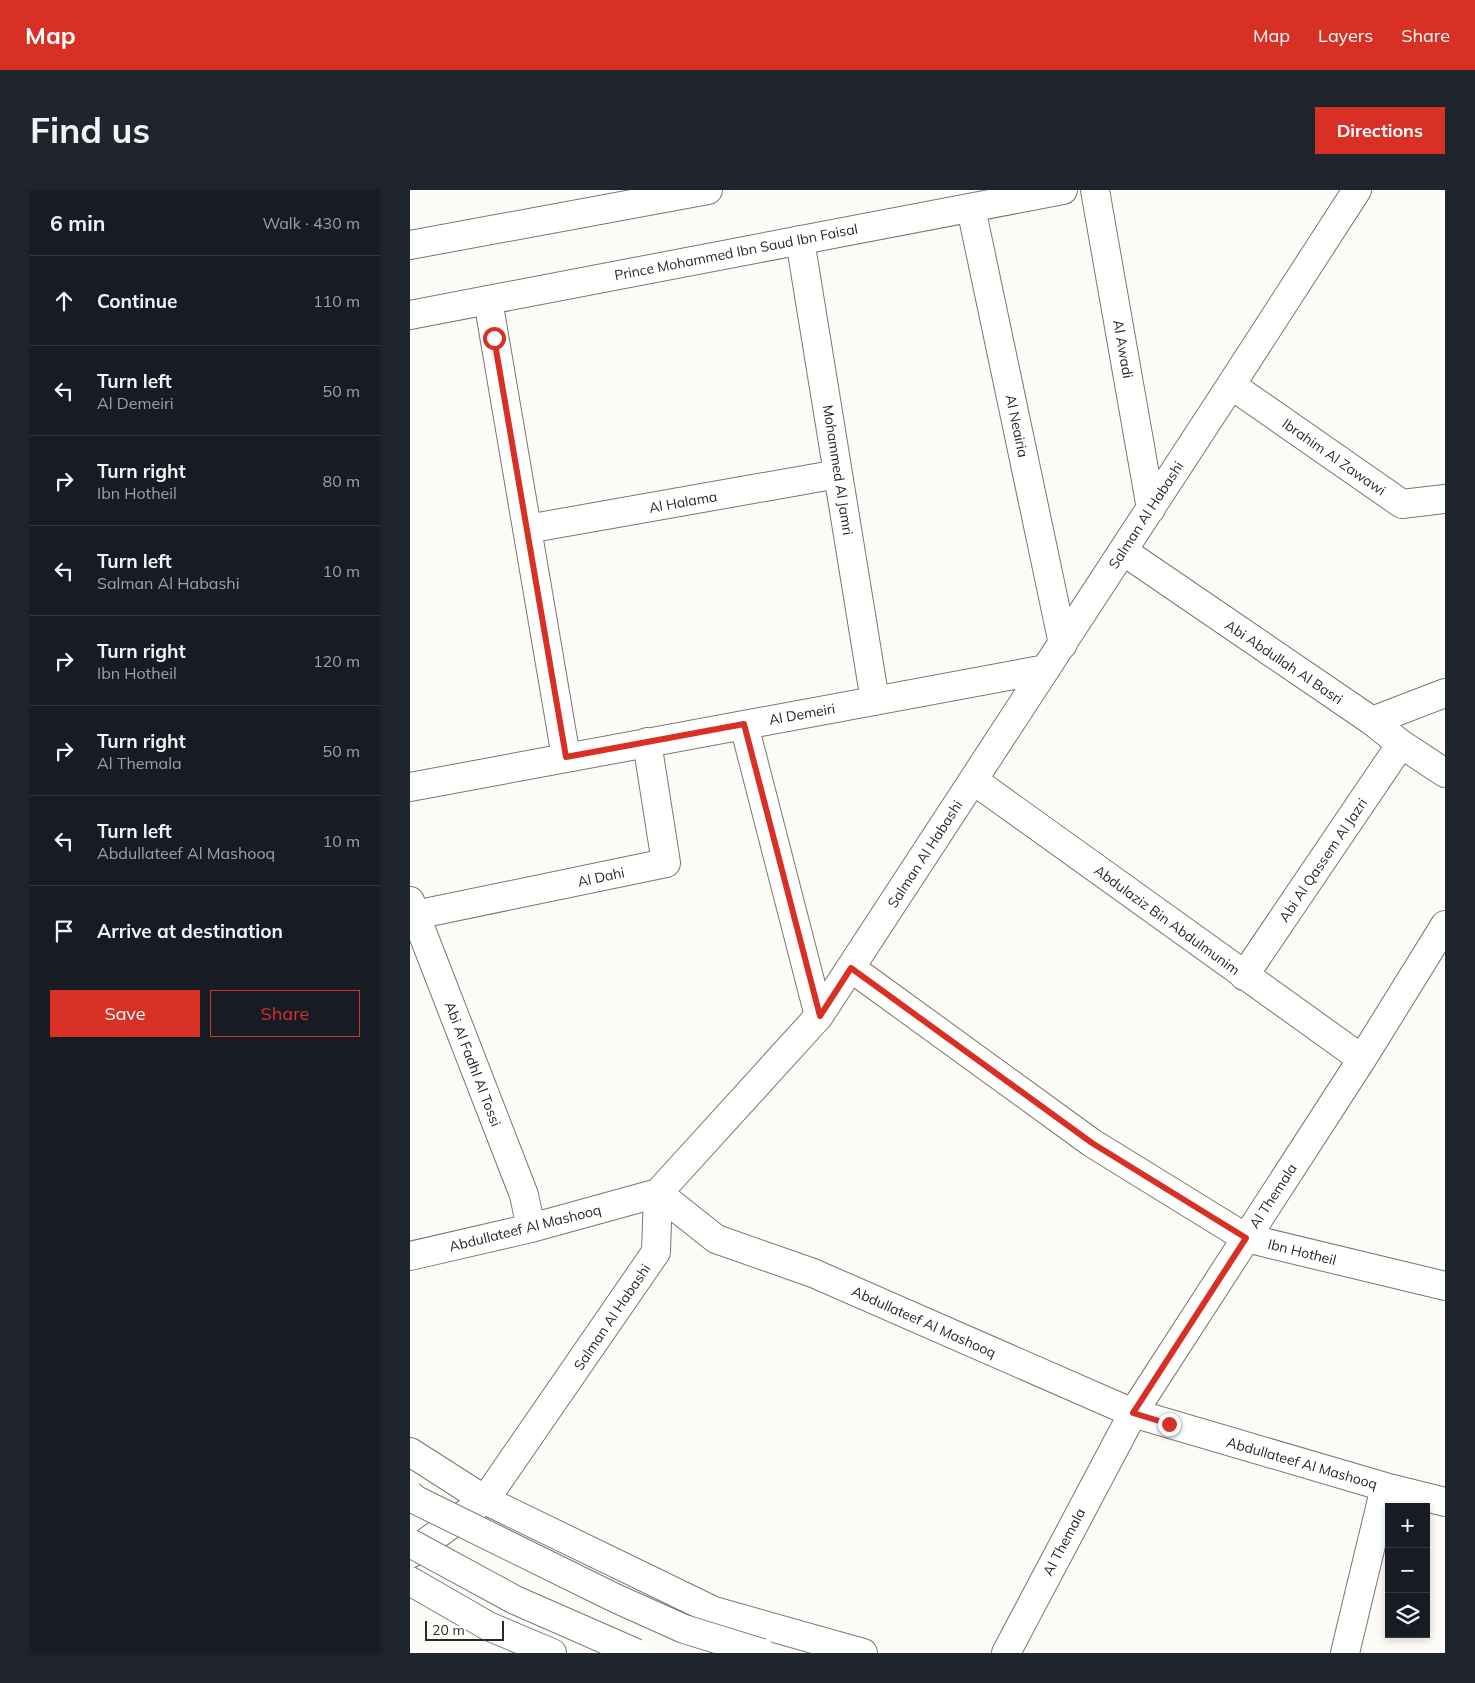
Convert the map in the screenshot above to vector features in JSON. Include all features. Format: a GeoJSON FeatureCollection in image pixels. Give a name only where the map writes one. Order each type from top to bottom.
{"type":"FeatureCollection","features":[{"type":"Feature","properties":{"kind":"main road"},"geometry":{"type":"LineString","coordinates":[[410,245],[647,196],[708,190]]}},
{"type":"Feature","properties":{"kind":"main road","name":"Prince Mohammed Ibn Saud Ibn Faisal"},"geometry":{"type":"LineString","coordinates":[[410,315],[1063,190]]}},
{"type":"Feature","properties":{"kind":"main road","name":"Al Awadi"},"geometry":{"type":"LineString","coordinates":[[1095,190],[1150,509]]}},
{"type":"Feature","properties":{"kind":"main road","name":"Salman Al Habashi"},"geometry":{"type":"LineString","coordinates":[[410,1554],[485,1500],[656,1252],[658,1193],[820,1016],[1357,190]]}},
{"type":"Feature","properties":{"kind":"main road","name":"Al Neairia"},"geometry":{"type":"LineString","coordinates":[[971,208],[1063,644]]}},
{"type":"Feature","properties":{"kind":"main road","name":"Mohammed Al Jamri"},"geometry":{"type":"LineString","coordinates":[[800,240],[876,700]]}},
{"type":"Feature","properties":{"kind":"main road"},"geometry":{"type":"LineString","coordinates":[[488,300],[566,757]]}},
{"type":"Feature","properties":{"kind":"main road","name":"Ibrahim Al Zawawi"},"geometry":{"type":"LineString","coordinates":[[1231,385],[1402,504],[1445,499]]}},
{"type":"Feature","properties":{"kind":"main road","name":"Al Halama"},"geometry":{"type":"LineString","coordinates":[[527,529],[838,474]]}},
{"type":"Feature","properties":{"kind":"main road","name":"Abi Abdullah Al Basri"},"geometry":{"type":"LineString","coordinates":[[1122,551],[1445,773]]}},
{"type":"Feature","properties":{"kind":"main road","name":"Al Demeiri"},"geometry":{"type":"LineString","coordinates":[[410,787],[744,724],[1046,670]]}},
{"type":"Feature","properties":{"kind":"main road"},"geometry":{"type":"LineString","coordinates":[[1372,722],[1445,692]]}},
{"type":"Feature","properties":{"kind":"main road"},"geometry":{"type":"LineString","coordinates":[[744,724],[820,1016]]}},
{"type":"Feature","properties":{"kind":"main road","name":"Al Dahi"},"geometry":{"type":"LineString","coordinates":[[413,908],[666,863],[647,742]]}},
{"type":"Feature","properties":{"kind":"main road","name":"Abi Al Qassem Al Jazri"},"geometry":{"type":"LineString","coordinates":[[1244,976],[1401,744]]}},
{"type":"Feature","properties":{"kind":"main road","name":"Abdulaziz Bin Abdulmunim"},"geometry":{"type":"LineString","coordinates":[[973,780],[1362,1059]]}},
{"type":"Feature","properties":{"kind":"main road","name":"Abi Al Fadhl Al Tossi"},"geometry":{"type":"LineString","coordinates":[[413,908],[524,1195],[531,1228]]}},
{"type":"Feature","properties":{"kind":"main road","name":"Al Themala"},"geometry":{"type":"LineString","coordinates":[[1006,1653],[1133,1413],[1362,1059],[1445,925]]}},
{"type":"Feature","properties":{"kind":"main road","name":"Ibn Hotheil"},"geometry":{"type":"LineString","coordinates":[[851,968],[1092,1143],[1246,1238],[1445,1286]]}},
{"type":"Feature","properties":{"kind":"main road","name":"Abdullateef Al Mashooq"},"geometry":{"type":"LineString","coordinates":[[410,1256],[531,1228],[658,1193],[716,1239],[813,1274],[1133,1413],[1385,1487],[1445,1502]]}},
{"type":"Feature","properties":{"kind":"main road"},"geometry":{"type":"LineString","coordinates":[[410,1453],[485,1500],[714,1611],[863,1653]]}},
{"type":"Feature","properties":{"kind":"main road"},"geometry":{"type":"LineString","coordinates":[[1345,1653],[1385,1487]]}},
{"type":"Feature","properties":{"kind":"main road"},"geometry":{"type":"LineString","coordinates":[[410,1495],[416,1500],[606,1594],[684,1629],[762,1653]]}},
{"type":"Feature","properties":{"kind":"main road"},"geometry":{"type":"LineString","coordinates":[[410,1543],[515,1600],[636,1653]]}},
{"type":"Feature","properties":{"kind":"main road"},"geometry":{"type":"LineString","coordinates":[[410,1582],[488,1626],[552,1653]]}},
{"type":"Feature","properties":{"kind":"route"},"geometry":{"type":"LineString","coordinates":[[494,338],[566,757],[744,724],[820,1016],[851,968],[1092,1143],[1246,1238],[1133,1413],[1169,1424]]}}]}
